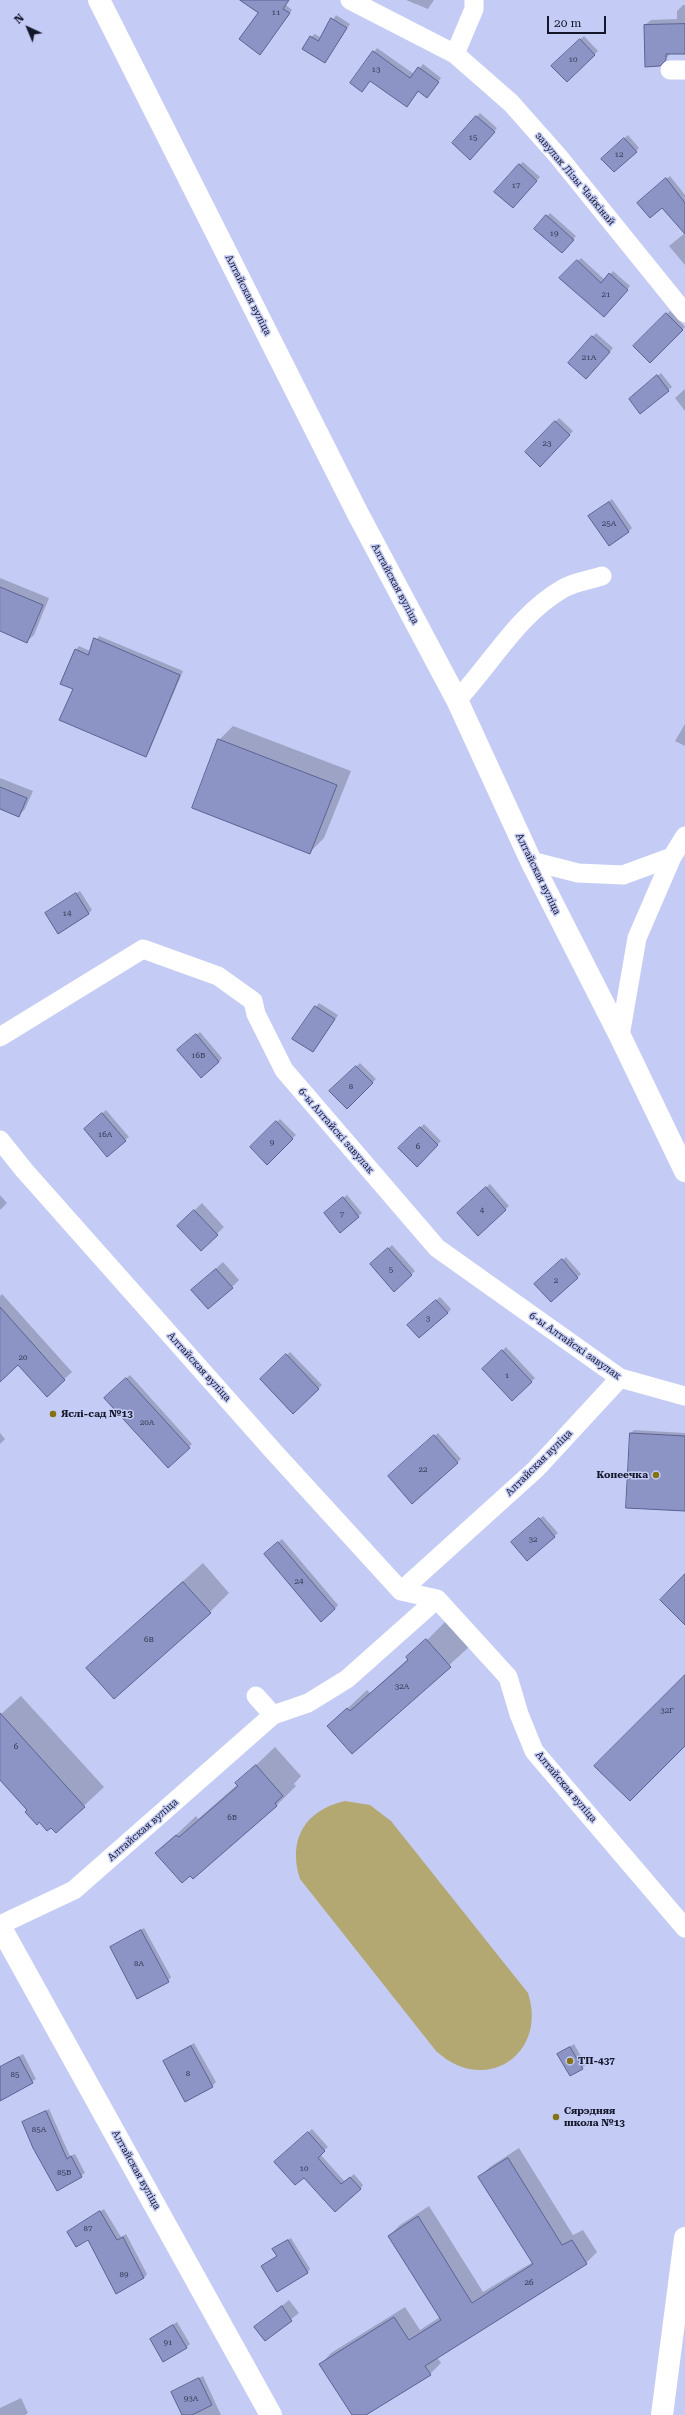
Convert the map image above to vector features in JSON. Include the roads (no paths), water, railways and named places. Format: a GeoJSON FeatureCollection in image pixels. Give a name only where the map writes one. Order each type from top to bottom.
{"type":"FeatureCollection","features":[{"type":"Feature","properties":{"kind":"main road","name":"Алтайская вуліца"},"geometry":{"type":"LineString","coordinates":[[99,0],[358,514],[457,700],[530,861],[620,1036],[685,1171]]}},
{"type":"Feature","properties":{"kind":"main road","name":"Алтайская вуліца"},"geometry":{"type":"LineString","coordinates":[[0,1926],[271,2415]]}},
{"type":"Feature","properties":{"kind":"main road"},"geometry":{"type":"LineString","coordinates":[[662,2415],[685,2238]]}},
{"type":"Feature","properties":{"kind":"street","name":"завулак Лізы Чайкінай"},"geometry":{"type":"LineString","coordinates":[[350,0],[455,54],[511,103],[558,156],[685,313]]}},
{"type":"Feature","properties":{"kind":"street"},"geometry":{"type":"LineString","coordinates":[[455,54],[474,9],[474,0]]}},
{"type":"Feature","properties":{"kind":"street"},"geometry":{"type":"LineString","coordinates":[[457,700],[477,679],[516,628],[540,604],[565,588],[602,576]]}},
{"type":"Feature","properties":{"kind":"street"},"geometry":{"type":"LineString","coordinates":[[620,1036],[637,938],[672,857],[685,836]]}},
{"type":"Feature","properties":{"kind":"street"},"geometry":{"type":"LineString","coordinates":[[530,861],[578,873],[623,875],[672,857]]}},
{"type":"Feature","properties":{"kind":"street","name":"6-ы Алтайскі завулак"},"geometry":{"type":"LineString","coordinates":[[0,1036],[143,949],[218,976],[252,1001],[256,1014],[284,1070],[437,1248],[620,1378],[685,1396]]}},
{"type":"Feature","properties":{"kind":"street","name":"Алтайская вуліца"},"geometry":{"type":"LineString","coordinates":[[0,1140],[24,1170],[275,1453],[401,1591],[536,1469],[620,1378]]}},
{"type":"Feature","properties":{"kind":"street"},"geometry":{"type":"LineString","coordinates":[[401,1591],[437,1599]]}},
{"type":"Feature","properties":{"kind":"street","name":"Алтайская вуліца"},"geometry":{"type":"LineString","coordinates":[[0,1926],[74,1890],[273,1715],[308,1703],[347,1679],[437,1599],[508,1677],[521,1721],[534,1750],[685,1928]]}},
{"type":"Feature","properties":{"kind":"street"},"geometry":{"type":"LineString","coordinates":[[256,1696],[273,1715]]}},
{"type":"Feature","properties":{"kind":"place","name":"Яслі-сад №13"},"geometry":{"type":"Point","coordinates":[53,1414]}},
{"type":"Feature","properties":{"kind":"place","name":"Копеечка"},"geometry":{"type":"Point","coordinates":[656,1475]}},
{"type":"Feature","properties":{"kind":"place","name":"ТП-437"},"geometry":{"type":"Point","coordinates":[570,2061]}},
{"type":"Feature","properties":{"kind":"place","name":"Сярэдняя школа №13"},"geometry":{"type":"Point","coordinates":[556,2117]}}]}
